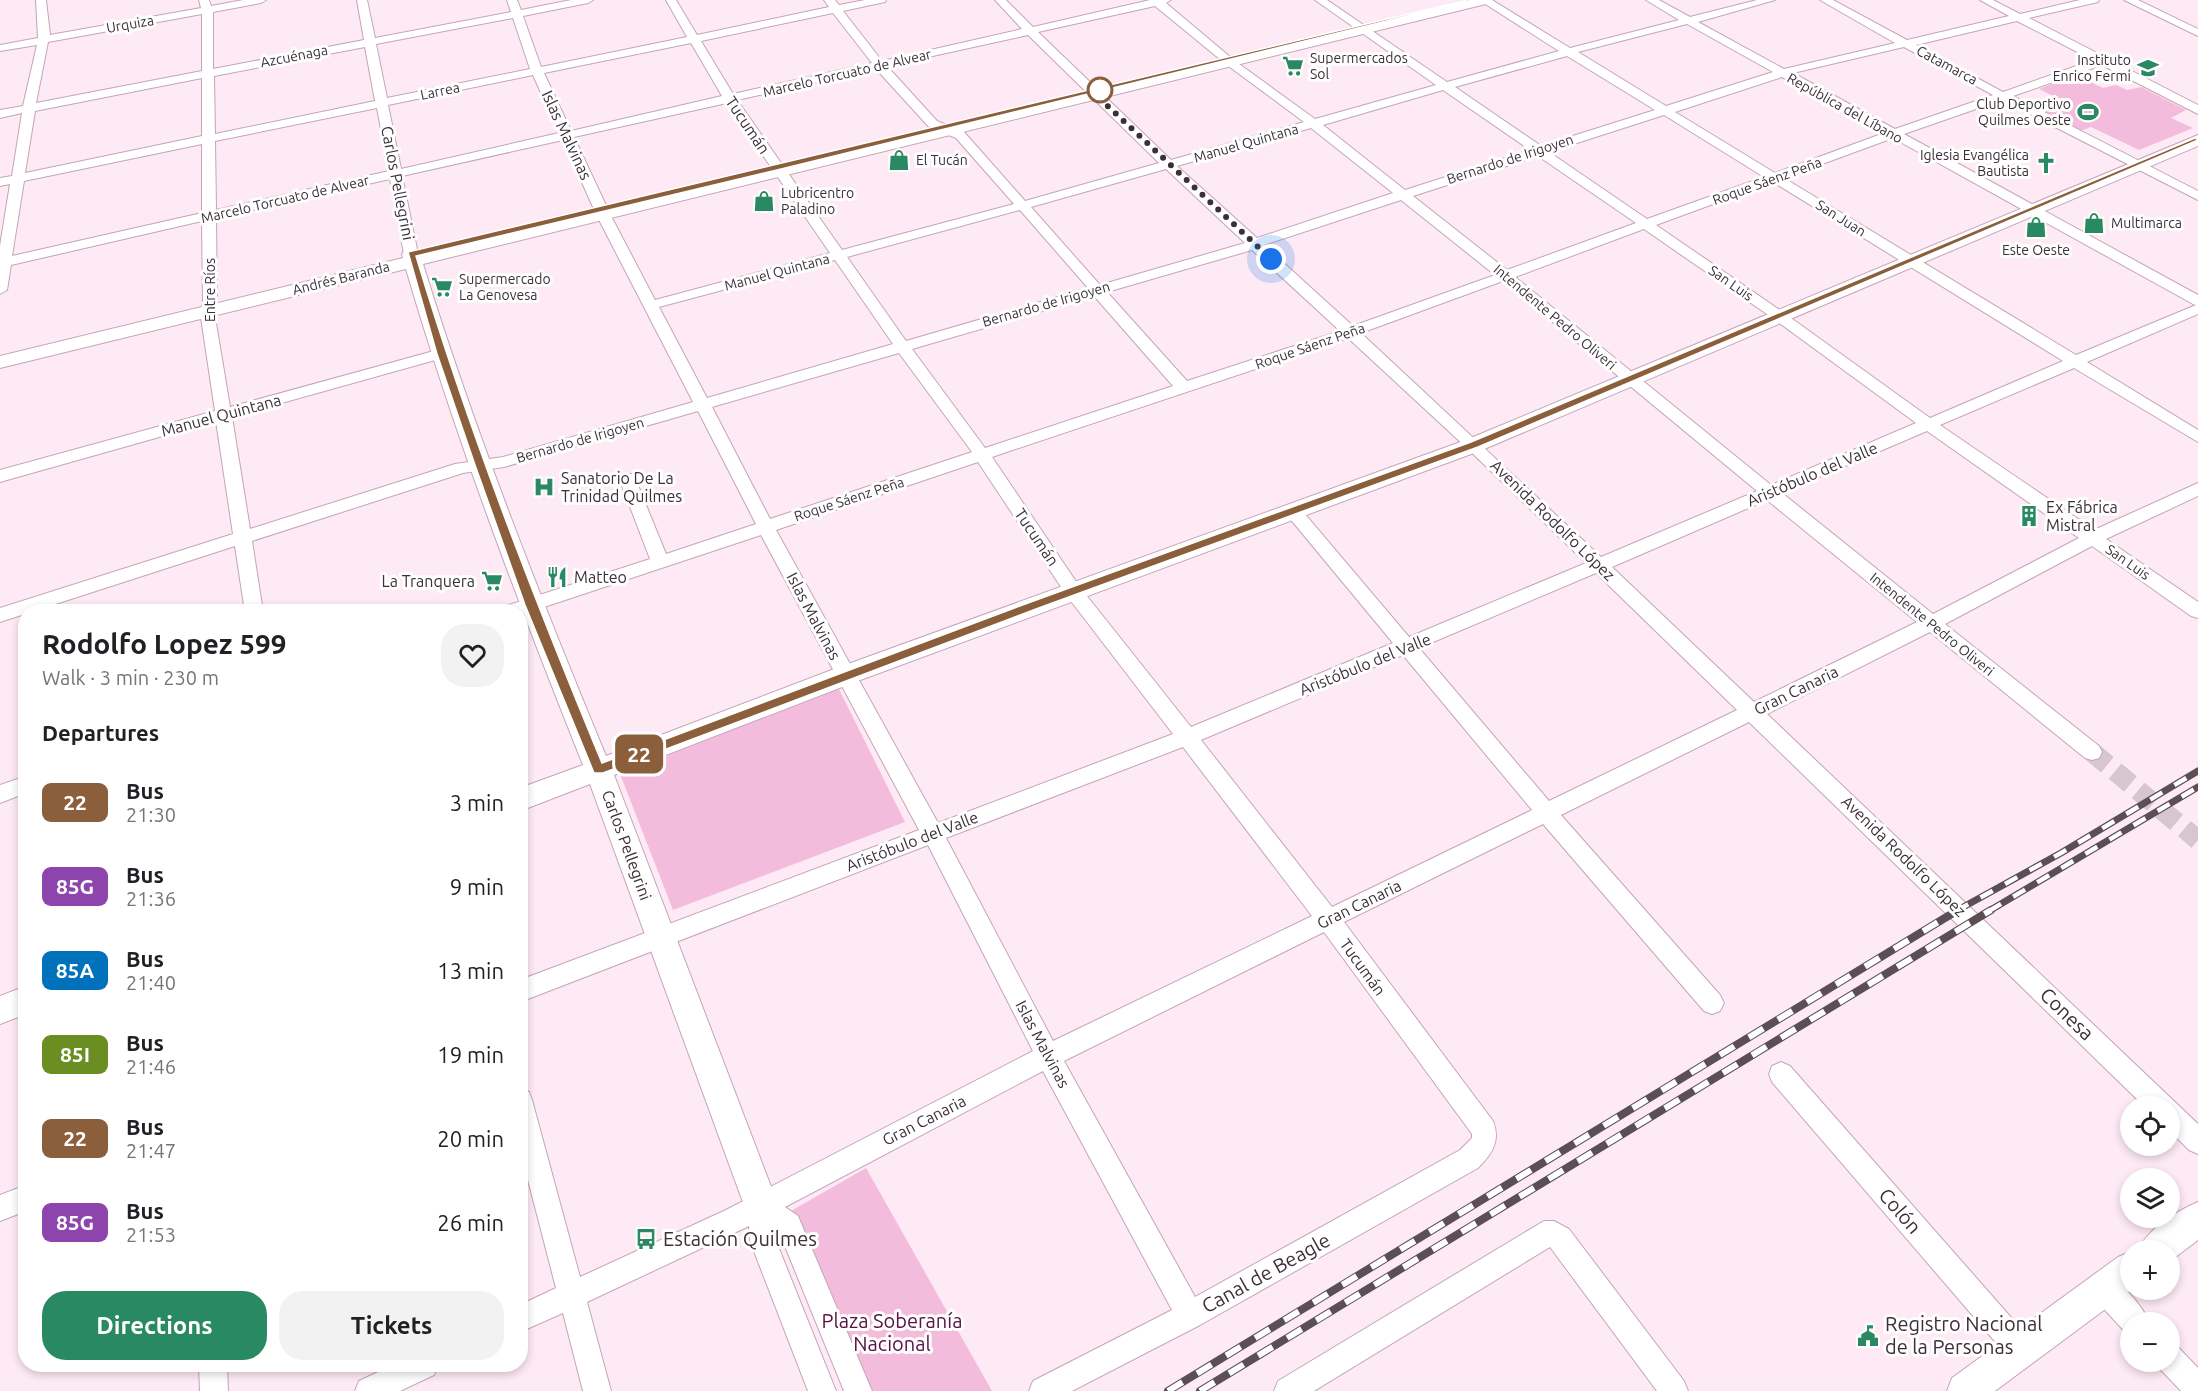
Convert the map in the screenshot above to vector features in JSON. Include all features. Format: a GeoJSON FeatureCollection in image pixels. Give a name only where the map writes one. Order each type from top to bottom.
{"type":"FeatureCollection","features":[{"type":"Feature","properties":{"kind":"main road","name":"Andrés Baranda"},"geometry":{"type":"LineString","coordinates":[[0,355],[779,171],[1229,61],[1464,0]]}},
{"type":"Feature","properties":{"kind":"main road","name":"Andrés Baranda"},"geometry":{"type":"LineString","coordinates":[[1360,28],[1485,0]]}},
{"type":"Feature","properties":{"kind":"main road"},"geometry":{"type":"LineString","coordinates":[[528,797],[846,675],[1474,445],[2029,209],[2198,140]]}},
{"type":"Feature","properties":{"kind":"main road","name":"Carlos Pellegrini"},"geometry":{"type":"LineString","coordinates":[[412,257],[441,354],[480,465],[519,604]]}},
{"type":"Feature","properties":{"kind":"main road","name":"Andrés Baranda"},"geometry":{"type":"LineString","coordinates":[[0,362],[209,307]]}},
{"type":"Feature","properties":{"kind":"main road","name":"Carlos Pellegrini"},"geometry":{"type":"LineString","coordinates":[[528,625],[598,769],[761,1205]]}},
{"type":"Feature","properties":{"kind":"main road"},"geometry":{"type":"LineString","coordinates":[[0,1010],[18,1003]]}},
{"type":"Feature","properties":{"kind":"main road"},"geometry":{"type":"LineString","coordinates":[[2170,1240],[2198,1219]]}},
{"type":"Feature","properties":{"kind":"main road"},"geometry":{"type":"LineString","coordinates":[[1965,1391],[2020,1348],[2117,1279]]}},
{"type":"Feature","properties":{"kind":"street"},"geometry":{"type":"LineString","coordinates":[[0,290],[3,262],[45,32],[41,0]]}},
{"type":"Feature","properties":{"kind":"street","name":"Urquiza"},"geometry":{"type":"LineString","coordinates":[[0,48],[206,5],[261,0]]}},
{"type":"Feature","properties":{"kind":"street","name":"Carlos Pellegrini"},"geometry":{"type":"LineString","coordinates":[[362,0],[412,257]]}},
{"type":"Feature","properties":{"kind":"street","name":"Azcuénaga"},"geometry":{"type":"LineString","coordinates":[[0,114],[371,42],[514,7],[588,0]]}},
{"type":"Feature","properties":{"kind":"street","name":"Tucumán"},"geometry":{"type":"LineString","coordinates":[[671,0],[730,99],[902,346],[982,455],[1073,591],[1328,919],[1484,1130],[1486,1138],[1483,1145]]}},
{"type":"Feature","properties":{"kind":"street","name":"Larrea"},"geometry":{"type":"LineString","coordinates":[[0,182],[694,38],[833,5],[881,0]]}},
{"type":"Feature","properties":{"kind":"street","name":"Avenida Rodolfo López"},"geometry":{"type":"LineString","coordinates":[[1000,0],[1094,94],[1474,445],[1972,921]]}},
{"type":"Feature","properties":{"kind":"street","name":"San Luis"},"geometry":{"type":"LineString","coordinates":[[1320,0],[1779,316],[1929,424],[2198,611]]}},
{"type":"Feature","properties":{"kind":"street","name":"San Juan"},"geometry":{"type":"LineString","coordinates":[[1485,0],[2198,437]]}},
{"type":"Feature","properties":{"kind":"street","name":"República del Líbano"},"geometry":{"type":"LineString","coordinates":[[1651,0],[2198,301]]}},
{"type":"Feature","properties":{"kind":"street","name":"Manuel Quintana"},"geometry":{"type":"LineString","coordinates":[[651,305],[1022,206],[1570,51],[1770,0]]}},
{"type":"Feature","properties":{"kind":"street","name":"Catamarca"},"geometry":{"type":"LineString","coordinates":[[1825,0],[2198,196]]}},
{"type":"Feature","properties":{"kind":"street"},"geometry":{"type":"LineString","coordinates":[[1985,0],[2198,110]]}},
{"type":"Feature","properties":{"kind":"street","name":"Bernardo de Irigoyen"},"geometry":{"type":"LineString","coordinates":[[34,604],[460,468],[504,462],[1255,244],[1268,237],[1783,73],[2094,0]]}},
{"type":"Feature","properties":{"kind":"street"},"geometry":{"type":"LineString","coordinates":[[2129,0],[2198,33]]}},
{"type":"Feature","properties":{"kind":"street","name":"Marcelo Torcuato de Alvear"},"geometry":{"type":"LineString","coordinates":[[3,262],[880,66],[1159,1]]}},
{"type":"Feature","properties":{"kind":"street","name":"Intendente Pedro Oliveri"},"geometry":{"type":"LineString","coordinates":[[1159,1],[1229,61],[1314,124],[1507,277],[1769,493],[2092,752]]}},
{"type":"Feature","properties":{"kind":"street","name":"Entre Ríos"},"geometry":{"type":"LineString","coordinates":[[206,5],[209,307],[253,604]]}},
{"type":"Feature","properties":{"kind":"street"},"geometry":{"type":"LineString","coordinates":[[833,5],[880,66],[933,124],[960,135],[1184,388]]}},
{"type":"Feature","properties":{"kind":"street","name":"Islas Malvinas"},"geometry":{"type":"LineString","coordinates":[[514,7],[537,71],[603,213],[766,526],[932,833],[1048,1056],[1190,1315]]}},
{"type":"Feature","properties":{"kind":"street","name":"Roque Sáenz Peña"},"geometry":{"type":"LineString","coordinates":[[528,605],[1351,332],[1507,277],[1893,134],[2103,61]]}},
{"type":"Feature","properties":{"kind":"street","name":"Aristóbulo del Valle"},"geometry":{"type":"LineString","coordinates":[[528,988],[1188,737],[1769,493],[2198,309]]}},
{"type":"Feature","properties":{"kind":"street","name":"Manuel Quintana"},"geometry":{"type":"LineString","coordinates":[[0,476],[441,354]]}},
{"type":"Feature","properties":{"kind":"street"},"geometry":{"type":"LineString","coordinates":[[627,478],[660,562]]}},
{"type":"Feature","properties":{"kind":"street","name":"Gran Canaria"},"geometry":{"type":"LineString","coordinates":[[528,1315],[761,1205],[1048,1056],[1752,712],[1931,623],[2093,538],[2198,489]]}},
{"type":"Feature","properties":{"kind":"street"},"geometry":{"type":"LineString","coordinates":[[1293,511],[1546,812],[1712,1003]]}},
{"type":"Feature","properties":{"kind":"street","name":"Bernardo de Irigoyen"},"geometry":{"type":"LineString","coordinates":[[0,615],[18,609]]}},
{"type":"Feature","properties":{"kind":"street"},"geometry":{"type":"LineString","coordinates":[[0,794],[18,787]]}},
{"type":"Feature","properties":{"kind":"street","name":"Conesa"},"geometry":{"type":"LineString","coordinates":[[1972,921],[2152,1096]]}},
{"type":"Feature","properties":{"kind":"street","name":"Colón"},"geometry":{"type":"LineString","coordinates":[[1781,1074],[2020,1348]]}},
{"type":"Feature","properties":{"kind":"street"},"geometry":{"type":"LineString","coordinates":[[2180,1124],[2198,1141]]}},
{"type":"Feature","properties":{"kind":"street"},"geometry":{"type":"LineString","coordinates":[[528,1130],[597,1391]]}},
{"type":"Feature","properties":{"kind":"street","name":"Canal de Beagle"},"geometry":{"type":"LineString","coordinates":[[1043,1391],[1190,1315],[1469,1159],[1483,1145]]}},
{"type":"Feature","properties":{"kind":"street"},"geometry":{"type":"LineString","coordinates":[[0,1208],[18,1201]]}},
{"type":"Feature","properties":{"kind":"street"},"geometry":{"type":"LineString","coordinates":[[761,1205],[789,1225],[858,1391]]}},
{"type":"Feature","properties":{"kind":"street","name":"Carlos Pellegrini"},"geometry":{"type":"LineString","coordinates":[[761,1205],[763,1241],[822,1391]]}},
{"type":"Feature","properties":{"kind":"street"},"geometry":{"type":"LineString","coordinates":[[1288,1391],[1544,1234],[1554,1234],[1560,1238],[1674,1391]]}},
{"type":"Feature","properties":{"kind":"street"},"geometry":{"type":"LineString","coordinates":[[2117,1279],[2131,1312]]}},
{"type":"Feature","properties":{"kind":"street"},"geometry":{"type":"LineString","coordinates":[[2180,1370],[2198,1389]]}},
{"type":"Feature","properties":{"kind":"street"},"geometry":{"type":"LineString","coordinates":[[213,1372],[214,1391]]}},
{"type":"Feature","properties":{"kind":"street"},"geometry":{"type":"LineString","coordinates":[[369,1391],[409,1372]]}},
{"type":"Feature","properties":{"kind":"green space","name":"Club Deportivo Quilmes Oeste"},"geometry":{"type":"Polygon","coordinates":[[[2076,75],[2103,88],[2116,85],[2127,90],[2141,87],[2186,110],[2171,118],[2193,128],[2139,150],[2091,127],[2080,131],[2034,108],[2048,103],[2053,106],[2065,102],[2039,89],[2076,75]]]}},
{"type":"Feature","properties":{"kind":"green space"},"geometry":{"type":"Polygon","coordinates":[[[839,689],[905,822],[673,910],[620,774],[839,689]]]}},
{"type":"Feature","properties":{"kind":"green space","name":"Plaza Soberanía Nacional"},"geometry":{"type":"Polygon","coordinates":[[[866,1168],[992,1391],[854,1391],[777,1219],[866,1168]]]}},
{"type":"Feature","properties":{"kind":"tunnel"},"geometry":{"type":"LineString","coordinates":[[2092,752],[2198,840]]}},
{"type":"Feature","properties":{"kind":"railway"},"geometry":{"type":"LineString","coordinates":[[1956,911],[2061,853],[2198,771]]}},
{"type":"Feature","properties":{"kind":"railway"},"geometry":{"type":"LineString","coordinates":[[1989,911],[2198,787]]}},
{"type":"Feature","properties":{"kind":"railway"},"geometry":{"type":"LineString","coordinates":[[1168,1391],[1958,910]]}},
{"type":"Feature","properties":{"kind":"railway"},"geometry":{"type":"LineString","coordinates":[[1200,1391],[1991,910]]}},
{"type":"Feature","properties":{"kind":"bus line","name":"22"},"geometry":{"type":"LineString","coordinates":[[1464,0],[777,168],[411,254],[441,354],[480,465],[531,605],[598,769],[1032,606],[1474,445],[2029,209],[2198,140]]}},
{"type":"Feature","properties":{"kind":"place","name":"Supermercados Sol"},"geometry":{"type":"Point","coordinates":[1293,66]}},
{"type":"Feature","properties":{"kind":"place","name":"Instituto Enrico Fermi"},"geometry":{"type":"Point","coordinates":[2148,68]}},
{"type":"Feature","properties":{"kind":"place","name":"Club Deportivo Quilmes Oeste"},"geometry":{"type":"Point","coordinates":[2088,112]}},
{"type":"Feature","properties":{"kind":"place","name":"El Tucán"},"geometry":{"type":"Point","coordinates":[899,160]}},
{"type":"Feature","properties":{"kind":"place","name":"Iglesia Evangélica Bautista"},"geometry":{"type":"Point","coordinates":[2046,163]}},
{"type":"Feature","properties":{"kind":"place","name":"Lubricentro Paladino"},"geometry":{"type":"Point","coordinates":[764,201]}},
{"type":"Feature","properties":{"kind":"place","name":"Multimarca"},"geometry":{"type":"Point","coordinates":[2094,223]}},
{"type":"Feature","properties":{"kind":"place","name":"Este Oeste"},"geometry":{"type":"Point","coordinates":[2036,227]}},
{"type":"Feature","properties":{"kind":"place","name":"Supermercado La Genovesa"},"geometry":{"type":"Point","coordinates":[442,287]}},
{"type":"Feature","properties":{"kind":"place","name":"Sanatorio De La Trinidad Quilmes"},"geometry":{"type":"Point","coordinates":[544,487]}},
{"type":"Feature","properties":{"kind":"place","name":"Ex Fábrica Mistral"},"geometry":{"type":"Point","coordinates":[2029,516]}},
{"type":"Feature","properties":{"kind":"place","name":"Matteo"},"geometry":{"type":"Point","coordinates":[557,577]}},
{"type":"Feature","properties":{"kind":"place","name":"La Tranquera"},"geometry":{"type":"Point","coordinates":[492,581]}},
{"type":"Feature","properties":{"kind":"place","name":"Estación Quilmes"},"geometry":{"type":"Point","coordinates":[646,1239]}},
{"type":"Feature","properties":{"kind":"place","name":"Registro Nacional de la Personas"},"geometry":{"type":"Point","coordinates":[1868,1336]}},
{"type":"Feature","properties":{"kind":"route"},"geometry":{"type":"LineString","coordinates":[[1100,90],[1097,96],[1271,259]]}}]}
